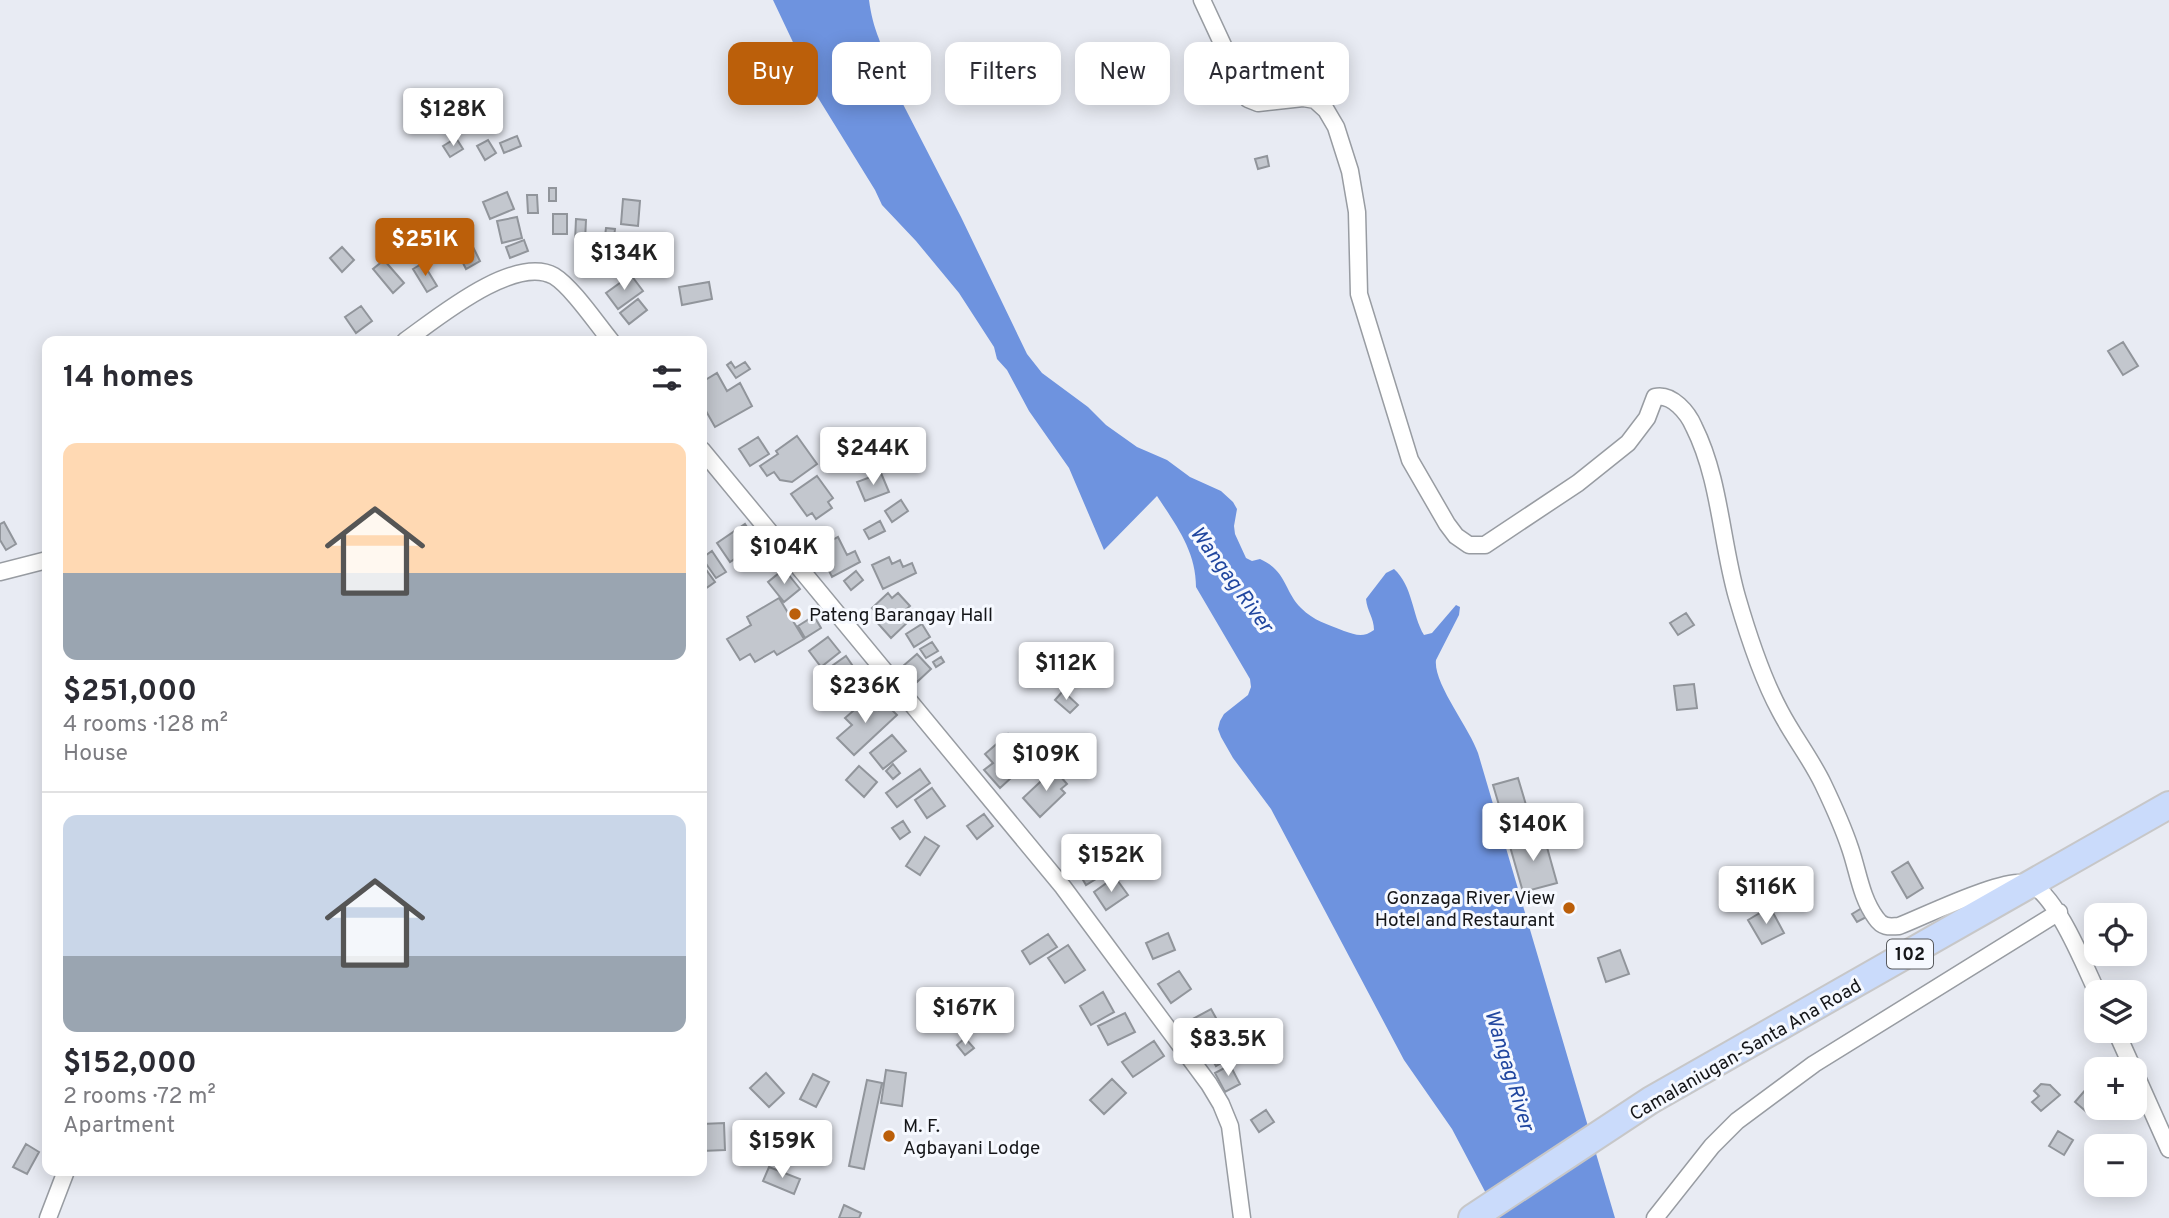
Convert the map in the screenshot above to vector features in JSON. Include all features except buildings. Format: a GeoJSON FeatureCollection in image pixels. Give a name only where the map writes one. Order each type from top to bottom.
{"type":"FeatureCollection","features":[{"type":"Feature","properties":{"kind":"main road","name":"Camalaniugan-Santa Ana Road"},"geometry":{"type":"LineString","coordinates":[[1472,1218],[1651,1100],[2169,805]]}},
{"type":"Feature","properties":{"kind":"street"},"geometry":{"type":"LineString","coordinates":[[1202,0],[1248,99],[1258,103],[1303,98],[1315,100],[1326,110],[1336,127],[1350,171],[1357,212],[1359,294],[1372,342],[1409,460],[1456,536],[1469,545],[1485,545],[1612,457],[1639,432],[1655,397],[1669,398],[1684,411],[1695,428],[1708,467],[1737,595],[1759,662],[1779,710],[1823,783],[1850,846],[1866,899],[1878,921],[1888,927],[1899,926],[1983,891],[2010,883],[2033,884],[2059,912],[2092,980]]}},
{"type":"Feature","properties":{"kind":"street"},"geometry":{"type":"LineString","coordinates":[[412,336],[485,287],[517,274],[530,272],[551,275],[563,282],[607,336]]}},
{"type":"Feature","properties":{"kind":"street"},"geometry":{"type":"LineString","coordinates":[[707,456],[1063,887],[1209,1084],[1230,1126],[1241,1218]]}},
{"type":"Feature","properties":{"kind":"street"},"geometry":{"type":"LineString","coordinates":[[0,572],[42,561]]}},
{"type":"Feature","properties":{"kind":"street"},"geometry":{"type":"LineString","coordinates":[[1655,1218],[1712,1146],[1737,1121],[1814,1064],[2059,912]]}},
{"type":"Feature","properties":{"kind":"street"},"geometry":{"type":"LineString","coordinates":[[2147,1100],[2169,1149]]}},
{"type":"Feature","properties":{"kind":"street"},"geometry":{"type":"LineString","coordinates":[[48,1218],[64,1176]]}},
{"type":"Feature","properties":{"kind":"water","name":"Wangag River"},"geometry":{"type":"Polygon","coordinates":[[[773,0],[869,0],[880,42],[832,42],[832,105],[903,105],[1027,354],[1042,373],[1137,447],[1167,460],[1190,477],[1221,491],[1237,509],[1235,534],[1246,558],[1252,561],[1260,559],[1275,569],[1295,602],[1306,612],[1321,622],[1348,632],[1359,635],[1370,633],[1374,626],[1366,599],[1386,573],[1394,569],[1409,592],[1424,635],[1432,633],[1456,605],[1460,607],[1459,615],[1436,660],[1437,670],[1440,681],[1478,753],[1615,1218],[1499,1218],[1452,1129],[1404,1060],[1271,809],[1233,758],[1221,737],[1218,729],[1220,721],[1224,714],[1248,695],[1250,679],[1196,587],[1193,562],[1178,528],[1157,496],[1104,550],[1069,468],[1029,411],[1007,370],[997,359],[994,347],[959,293],[882,205],[818,98],[818,42],[793,42],[773,0]]]}},
{"type":"Feature","properties":{"kind":"place","name":"Pateng Barangay Hall"},"geometry":{"type":"Point","coordinates":[795,614]}},
{"type":"Feature","properties":{"kind":"place","name":"Gonzaga River View Hotel and Restaurant"},"geometry":{"type":"Point","coordinates":[1569,908]}},
{"type":"Feature","properties":{"kind":"place","name":"M. F. Agbayani Lodge"},"geometry":{"type":"Point","coordinates":[889,1136]}}]}
